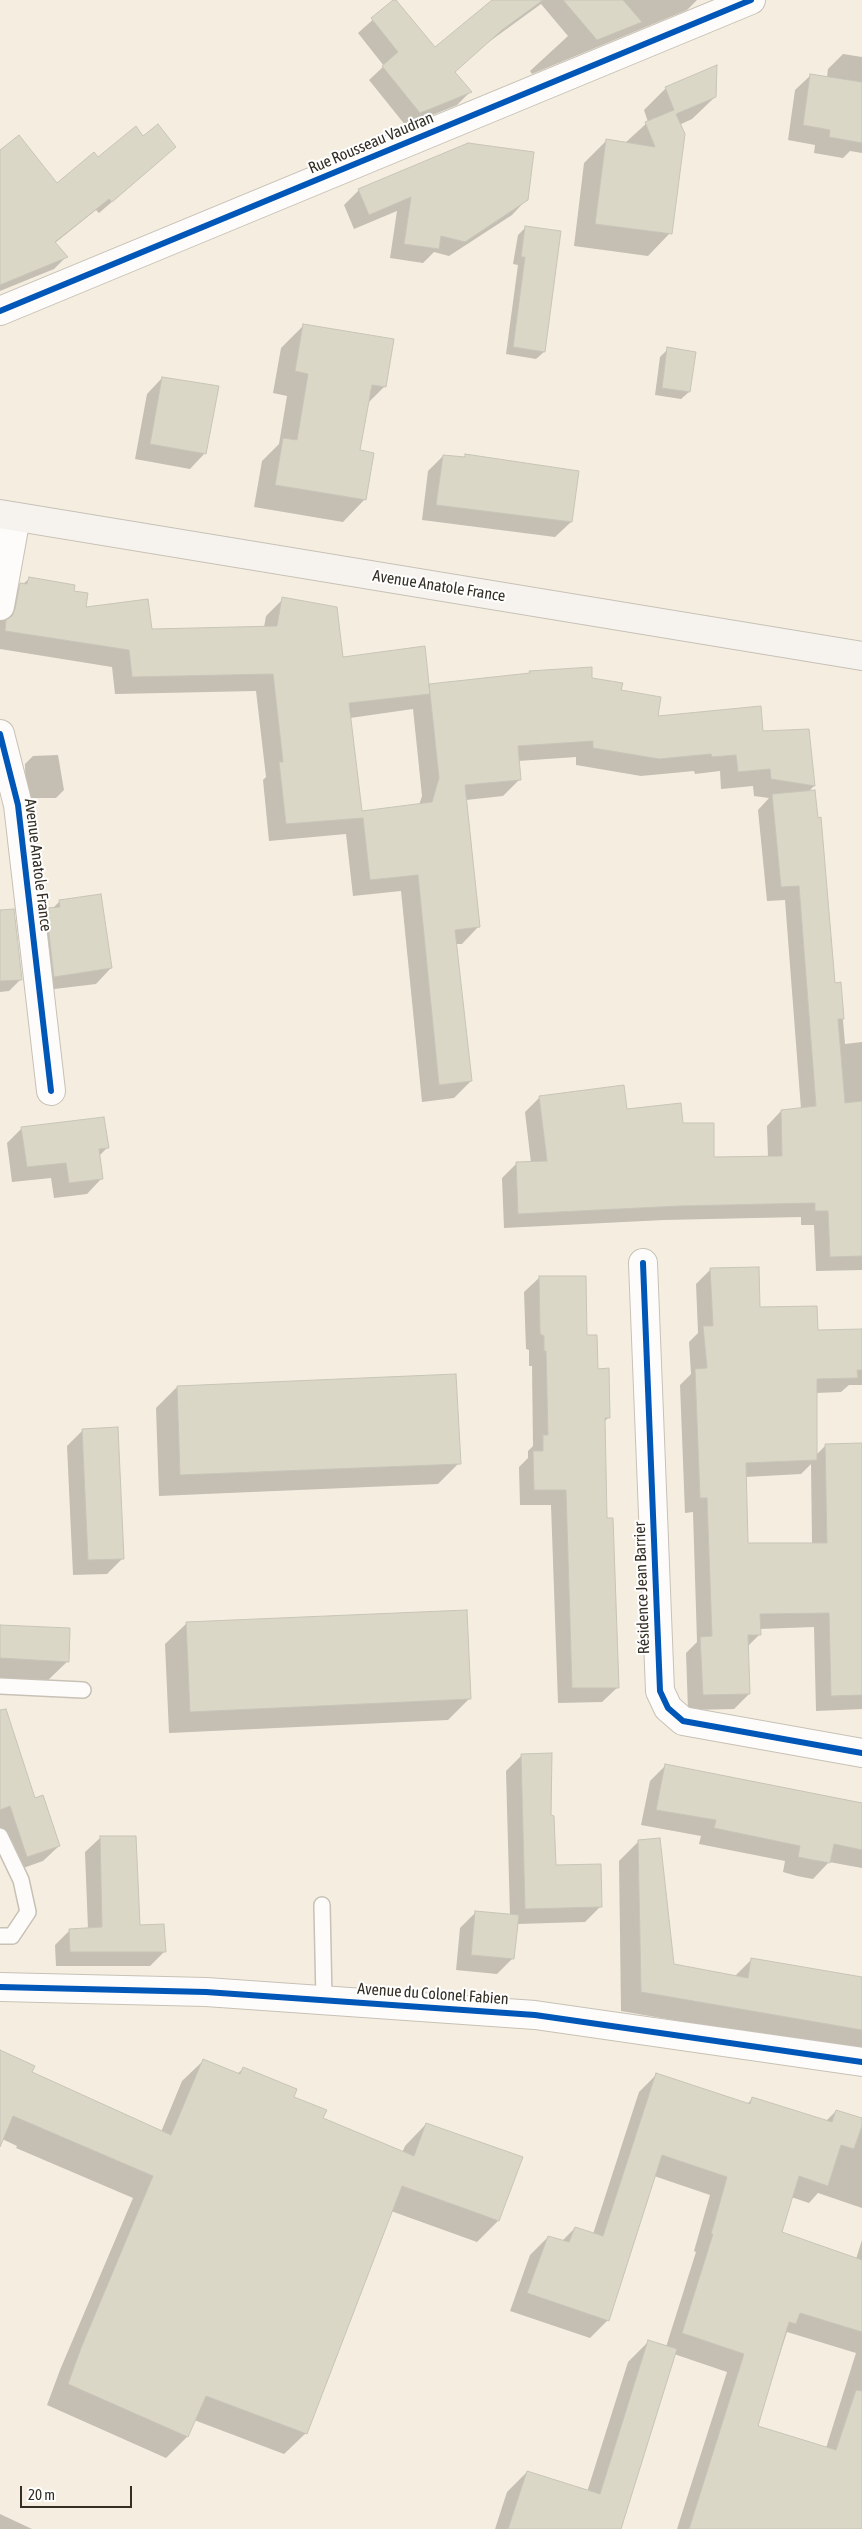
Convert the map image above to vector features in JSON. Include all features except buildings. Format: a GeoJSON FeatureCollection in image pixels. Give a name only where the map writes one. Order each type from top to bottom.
{"type":"FeatureCollection","features":[{"type":"Feature","properties":{"kind":"main road","name":"Avenue Anatole France"},"geometry":{"type":"LineString","coordinates":[[8,515],[862,656]]}},
{"type":"Feature","properties":{"kind":"street","name":"Rue Rousseau Vaudran"},"geometry":{"type":"LineString","coordinates":[[0,312],[751,0]]}},
{"type":"Feature","properties":{"kind":"street","name":"Avenue Anatole France"},"geometry":{"type":"LineString","coordinates":[[0,606],[8,515]]}},
{"type":"Feature","properties":{"kind":"street","name":"Avenue Anatole France"},"geometry":{"type":"LineString","coordinates":[[0,734],[18,805],[51,1091]]}},
{"type":"Feature","properties":{"kind":"street","name":"Résidence Jean Barrier"},"geometry":{"type":"LineString","coordinates":[[643,1263],[660,1691],[668,1708],[683,1721],[862,1753]]}},
{"type":"Feature","properties":{"kind":"street","name":"Avenue du Colonel Fabien"},"geometry":{"type":"LineString","coordinates":[[0,1988],[206,1992],[535,2015],[862,2062]]}},
{"type":"Feature","properties":{"kind":"lane"},"geometry":{"type":"LineString","coordinates":[[0,1686],[83,1690]]}},
{"type":"Feature","properties":{"kind":"lane"},"geometry":{"type":"LineString","coordinates":[[0,1836],[22,1880],[28,1912],[12,1936],[0,1936]]}},
{"type":"Feature","properties":{"kind":"lane"},"geometry":{"type":"LineString","coordinates":[[322,1905],[324,2000]]}},
{"type":"Feature","properties":{"kind":"cycle path"},"geometry":{"type":"LineString","coordinates":[[0,311],[751,0]]}},
{"type":"Feature","properties":{"kind":"cycle path"},"geometry":{"type":"LineString","coordinates":[[0,734],[18,805],[51,1091]]}},
{"type":"Feature","properties":{"kind":"cycle path"},"geometry":{"type":"LineString","coordinates":[[643,1263],[660,1691],[668,1708],[683,1721],[862,1753]]}},
{"type":"Feature","properties":{"kind":"cycle path"},"geometry":{"type":"LineString","coordinates":[[0,1987],[206,1992],[535,2015],[862,2062]]}}]}
